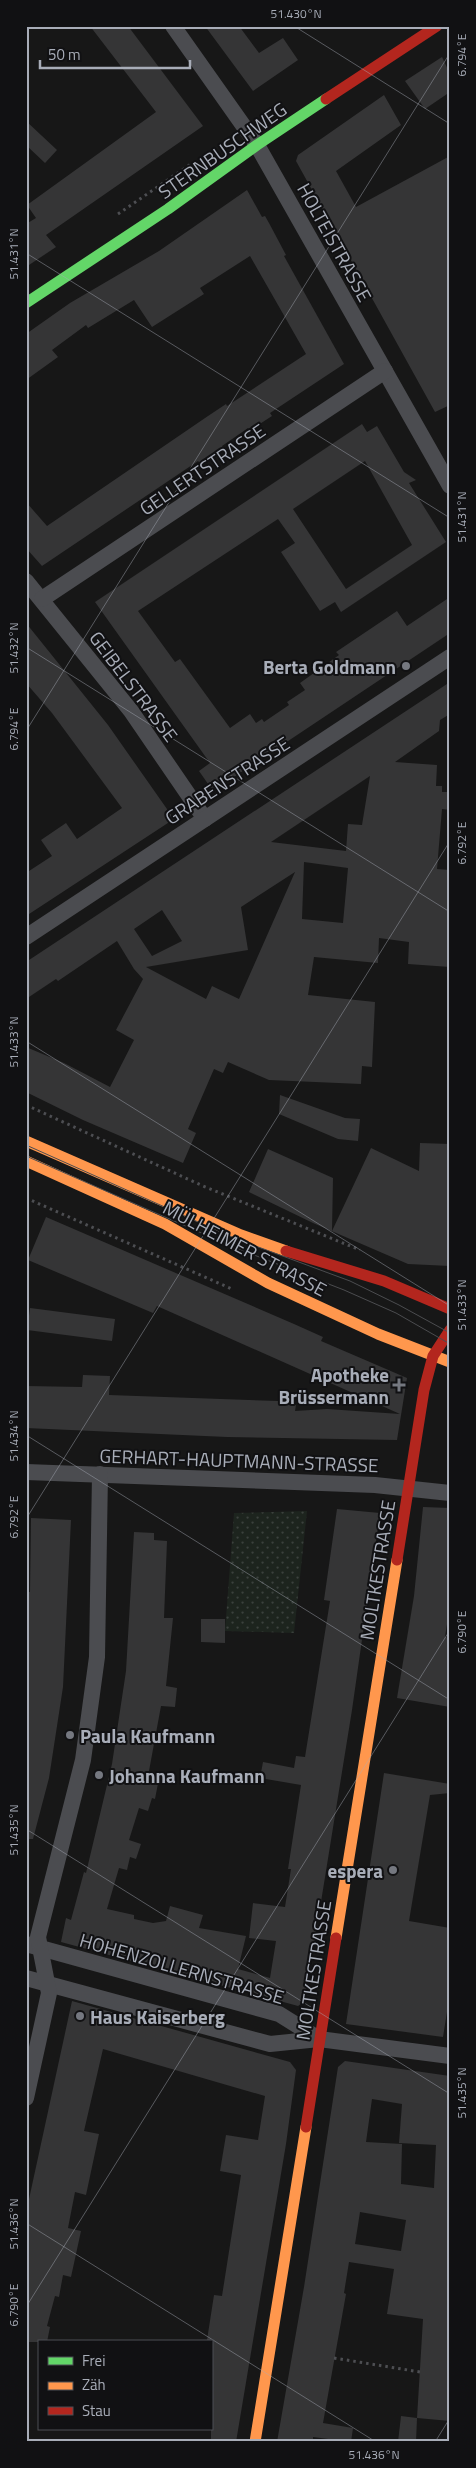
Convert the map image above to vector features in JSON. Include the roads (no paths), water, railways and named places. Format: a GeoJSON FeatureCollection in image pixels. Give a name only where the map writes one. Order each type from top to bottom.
{"type":"FeatureCollection","features":[{"type":"Feature","properties":{"kind":"main road","name":"STERNBUSCHWEG"},"geometry":{"type":"LineString","coordinates":[[26,303],[168,209],[257,145],[437,26]]}},
{"type":"Feature","properties":{"kind":"main road","name":"MÜLHEIMER STRASSE"},"geometry":{"type":"LineString","coordinates":[[26,1140],[241,1235],[307,1259],[384,1281],[450,1309]]}},
{"type":"Feature","properties":{"kind":"main road","name":"MÜLHEIMER STRASSE"},"geometry":{"type":"LineString","coordinates":[[26,1161],[165,1224],[268,1283],[378,1334],[450,1362]]}},
{"type":"Feature","properties":{"kind":"main road","name":"MOLTKESTRASSE"},"geometry":{"type":"LineString","coordinates":[[255,2442],[424,1390],[433,1356],[450,1330]]}},
{"type":"Feature","properties":{"kind":"street","name":"HOLTEISTRASSE"},"geometry":{"type":"LineString","coordinates":[[173,26],[257,145],[450,486]]}},
{"type":"Feature","properties":{"kind":"street","name":"GELLERTSTRASSE"},"geometry":{"type":"LineString","coordinates":[[42,599],[385,371]]}},
{"type":"Feature","properties":{"kind":"street","name":"GEIBELSTRASSE"},"geometry":{"type":"LineString","coordinates":[[26,582],[42,599],[131,711],[205,819]]}},
{"type":"Feature","properties":{"kind":"street","name":"GRABENSTRASSE"},"geometry":{"type":"LineString","coordinates":[[26,937],[450,657]]}},
{"type":"Feature","properties":{"kind":"street","name":"GERHART-HAUPTMANN-STRASSE"},"geometry":{"type":"LineString","coordinates":[[26,1472],[375,1485],[450,1493]]}},
{"type":"Feature","properties":{"kind":"street"},"geometry":{"type":"LineString","coordinates":[[26,2098],[49,1993],[49,1983],[32,1946],[38,1937],[83,1760],[97,1657],[100,1474]]}},
{"type":"Feature","properties":{"kind":"street","name":"HOHENZOLLERNSTRASSE"},"geometry":{"type":"LineString","coordinates":[[32,1946],[279,2014],[320,2039]]}},
{"type":"Feature","properties":{"kind":"street"},"geometry":{"type":"LineString","coordinates":[[26,1978],[270,2044],[320,2039],[450,2056]]}},
{"type":"Feature","properties":{"kind":"tram line"},"geometry":{"type":"LineString","coordinates":[[26,1145],[234,1238],[350,1281],[450,1333]]}},
{"type":"Feature","properties":{"kind":"tram line"},"geometry":{"type":"LineString","coordinates":[[26,1156],[231,1246],[344,1290],[396,1313],[450,1344]]}},
{"type":"Feature","properties":{"kind":"place","name":"Berta Goldmann"},"geometry":{"type":"Point","coordinates":[406,666]}},
{"type":"Feature","properties":{"kind":"place","name":"Apotheke Brüssermann"},"geometry":{"type":"Point","coordinates":[399,1385]}},
{"type":"Feature","properties":{"kind":"place","name":"Paula Kaufmann"},"geometry":{"type":"Point","coordinates":[70,1735]}},
{"type":"Feature","properties":{"kind":"place","name":"Johanna Kaufmann"},"geometry":{"type":"Point","coordinates":[99,1775]}},
{"type":"Feature","properties":{"kind":"place","name":"espera"},"geometry":{"type":"Point","coordinates":[393,1870]}},
{"type":"Feature","properties":{"kind":"place","name":"Haus Kaiserberg"},"geometry":{"type":"Point","coordinates":[80,2016]}}]}
